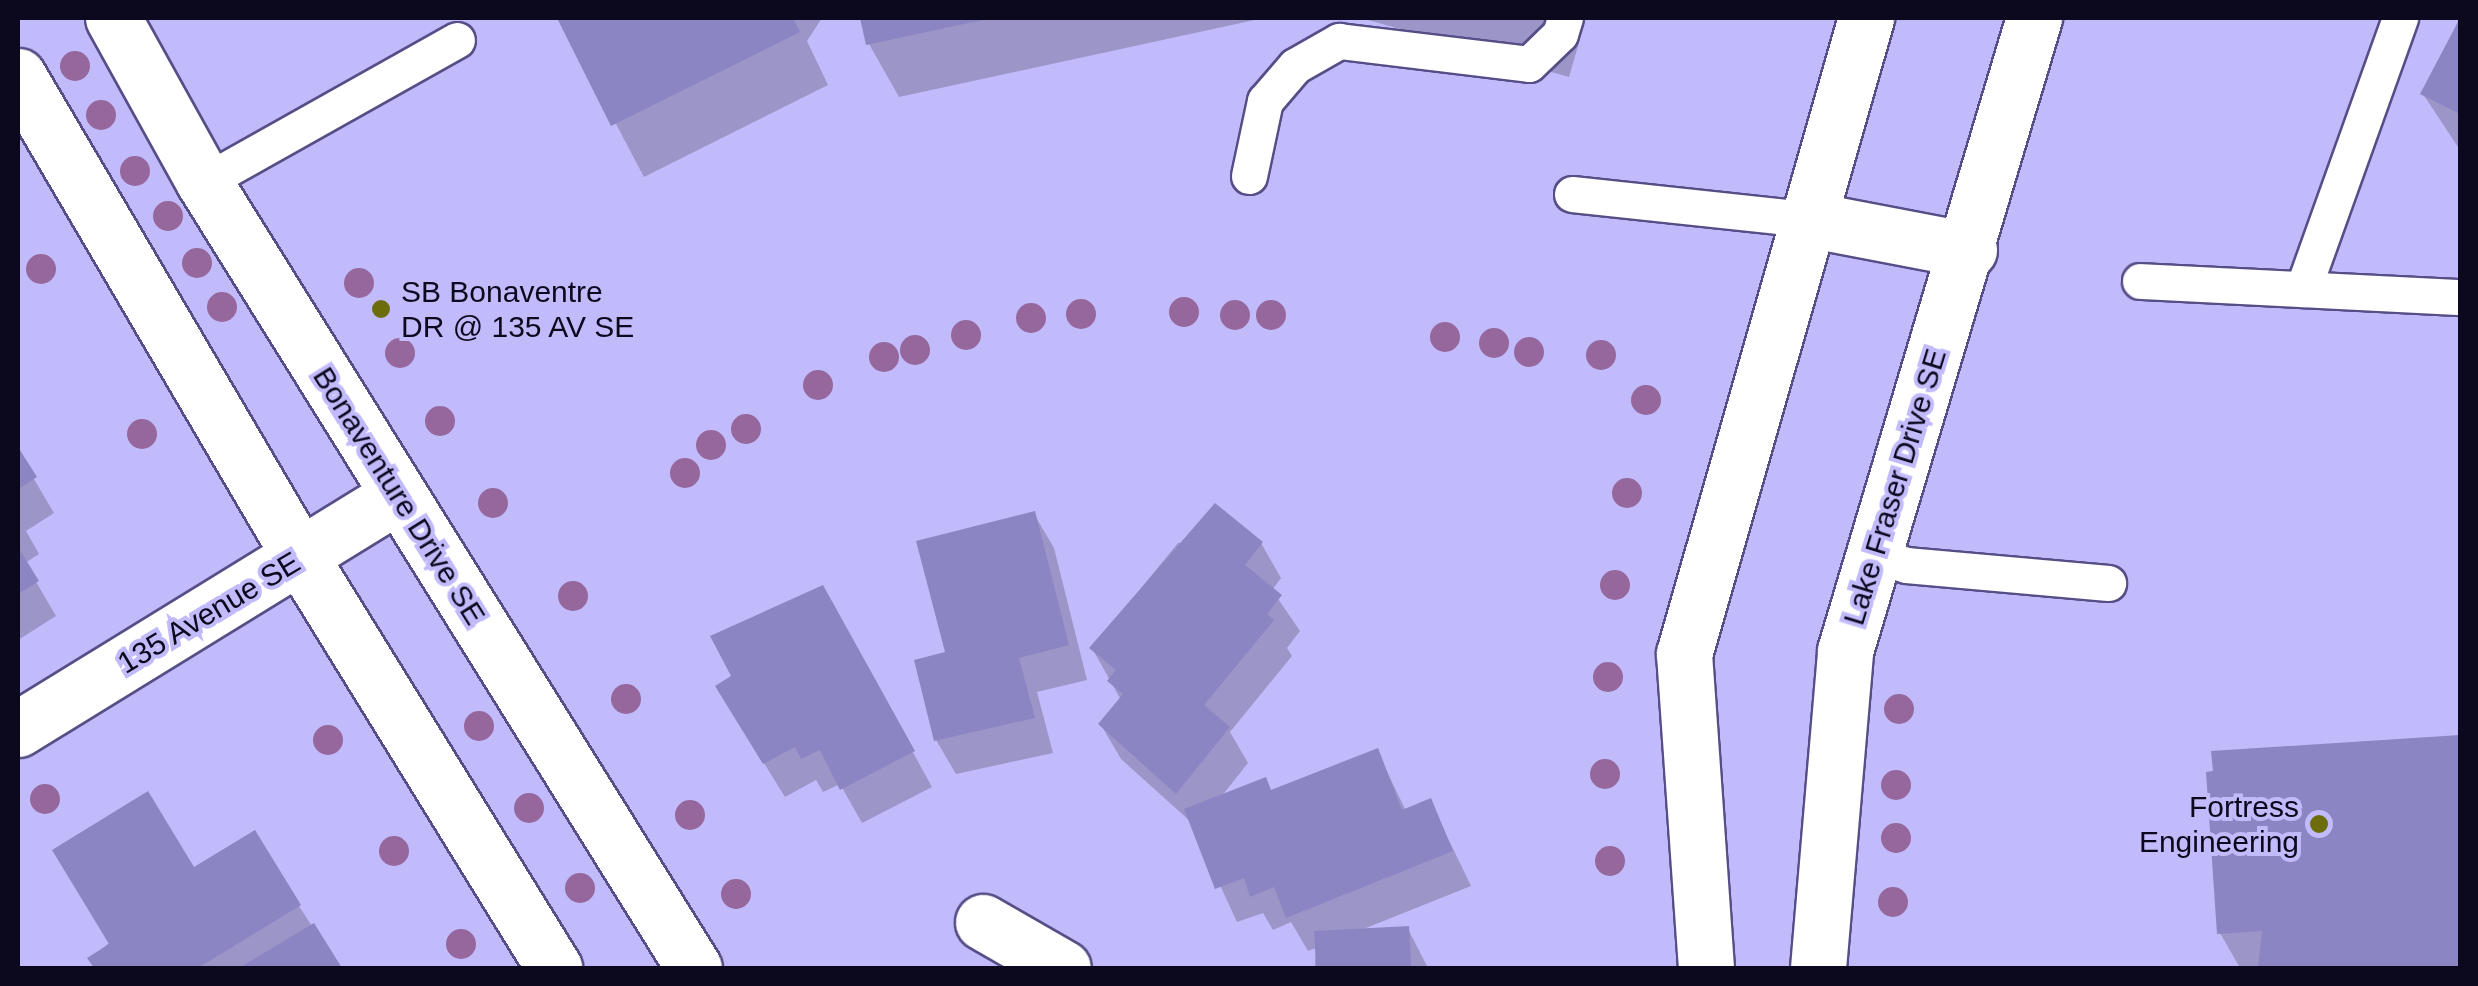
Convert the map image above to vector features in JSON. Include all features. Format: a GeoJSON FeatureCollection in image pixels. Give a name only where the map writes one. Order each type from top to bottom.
{"type":"FeatureCollection","features":[{"type":"Feature","properties":{"kind":"street","name":"Bonaventure Drive SE"},"geometry":{"type":"LineString","coordinates":[[112,18],[204,182],[694,968]]}},
{"type":"Feature","properties":{"kind":"street"},"geometry":{"type":"LineString","coordinates":[[1706,968],[1684,654],[1866,18]]}},
{"type":"Feature","properties":{"kind":"street","name":"Lake Fraser Drive SE"},"geometry":{"type":"LineString","coordinates":[[1818,968],[1845,651],[1968,250],[2034,18]]}},
{"type":"Feature","properties":{"kind":"street"},"geometry":{"type":"LineString","coordinates":[[18,76],[300,558],[554,968]]}},
{"type":"Feature","properties":{"kind":"street"},"geometry":{"type":"LineString","coordinates":[[1808,219],[1968,250]]}},
{"type":"Feature","properties":{"kind":"street","name":"135 Avenue SE"},"geometry":{"type":"LineString","coordinates":[[18,729],[398,495]]}},
{"type":"Feature","properties":{"kind":"street"},"geometry":{"type":"LineString","coordinates":[[983,922],[1063,968]]}},
{"type":"Feature","properties":{"kind":"lane"},"geometry":{"type":"LineString","coordinates":[[1249,176],[1266,101],[1295,66],[1338,41],[1529,64],[1560,34],[1565,18]]}},
{"type":"Feature","properties":{"kind":"lane"},"geometry":{"type":"LineString","coordinates":[[2303,290],[2400,18]]}},
{"type":"Feature","properties":{"kind":"lane"},"geometry":{"type":"LineString","coordinates":[[204,182],[457,40]]}},
{"type":"Feature","properties":{"kind":"lane"},"geometry":{"type":"LineString","coordinates":[[1572,194],[1808,219]]}},
{"type":"Feature","properties":{"kind":"lane"},"geometry":{"type":"LineString","coordinates":[[2140,281],[2460,297]]}},
{"type":"Feature","properties":{"kind":"lane"},"geometry":{"type":"LineString","coordinates":[[1874,555],[1906,566],[2108,583]]}},
{"type":"Feature","properties":{"kind":"building"},"geometry":{"type":"Polygon","coordinates":[[[557,18],[793,18],[800,32],[611,126],[557,18]]]}},
{"type":"Feature","properties":{"kind":"building"},"geometry":{"type":"Polygon","coordinates":[[[860,18],[986,18],[987,19],[866,45],[860,18]]]}},
{"type":"Feature","properties":{"kind":"building"},"geometry":{"type":"Polygon","coordinates":[[[2460,18],[2460,114],[2420,94],[2460,18]]]}},
{"type":"Feature","properties":{"kind":"building"},"geometry":{"type":"Polygon","coordinates":[[[18,447],[37,477],[18,489],[18,447]]]}},
{"type":"Feature","properties":{"kind":"building"},"geometry":{"type":"Polygon","coordinates":[[[1215,503],[1263,542],[1245,565],[1282,595],[1267,614],[1274,620],[1204,705],[1230,727],[1176,794],[1098,724],[1123,694],[1107,681],[1116,670],[1089,648],[1215,503]]]}},
{"type":"Feature","properties":{"kind":"building"},"geometry":{"type":"Polygon","coordinates":[[[1035,511],[1069,645],[1019,658],[1035,718],[934,741],[914,660],[945,652],[916,541],[1035,511]]]}},
{"type":"Feature","properties":{"kind":"building"},"geometry":{"type":"Polygon","coordinates":[[[18,547],[39,581],[18,594],[18,547]]]}},
{"type":"Feature","properties":{"kind":"building"},"geometry":{"type":"Polygon","coordinates":[[[823,585],[915,751],[840,790],[820,750],[801,759],[795,747],[763,764],[715,686],[731,676],[710,636],[823,585]]]}},
{"type":"Feature","properties":{"kind":"building"},"geometry":{"type":"Polygon","coordinates":[[[2460,735],[2460,968],[2258,968],[2262,931],[2217,934],[2206,772],[2213,771],[2211,751],[2460,735]]]}},
{"type":"Feature","properties":{"kind":"building"},"geometry":{"type":"Polygon","coordinates":[[[1378,748],[1402,810],[1431,798],[1453,851],[1286,918],[1274,887],[1250,897],[1244,878],[1215,889],[1184,809],[1266,777],[1271,790],[1378,748]]]}},
{"type":"Feature","properties":{"kind":"building"},"geometry":{"type":"Polygon","coordinates":[[[148,791],[194,867],[255,830],[301,905],[198,968],[94,968],[87,958],[109,944],[52,850],[148,791]]]}},
{"type":"Feature","properties":{"kind":"building"},"geometry":{"type":"Polygon","coordinates":[[[314,923],[342,968],[239,968],[314,923]]]}},
{"type":"Feature","properties":{"kind":"building"},"geometry":{"type":"Polygon","coordinates":[[[1409,926],[1411,968],[1316,968],[1314,931],[1409,926]]]}},
{"type":"Feature","properties":{"kind":"place","name":"SB Bonaventre DR @ 135 AV SE"},"geometry":{"type":"Point","coordinates":[381,309]}},
{"type":"Feature","properties":{"kind":"place","name":"Fortress Engineering"},"geometry":{"type":"Point","coordinates":[2319,824]}}]}
